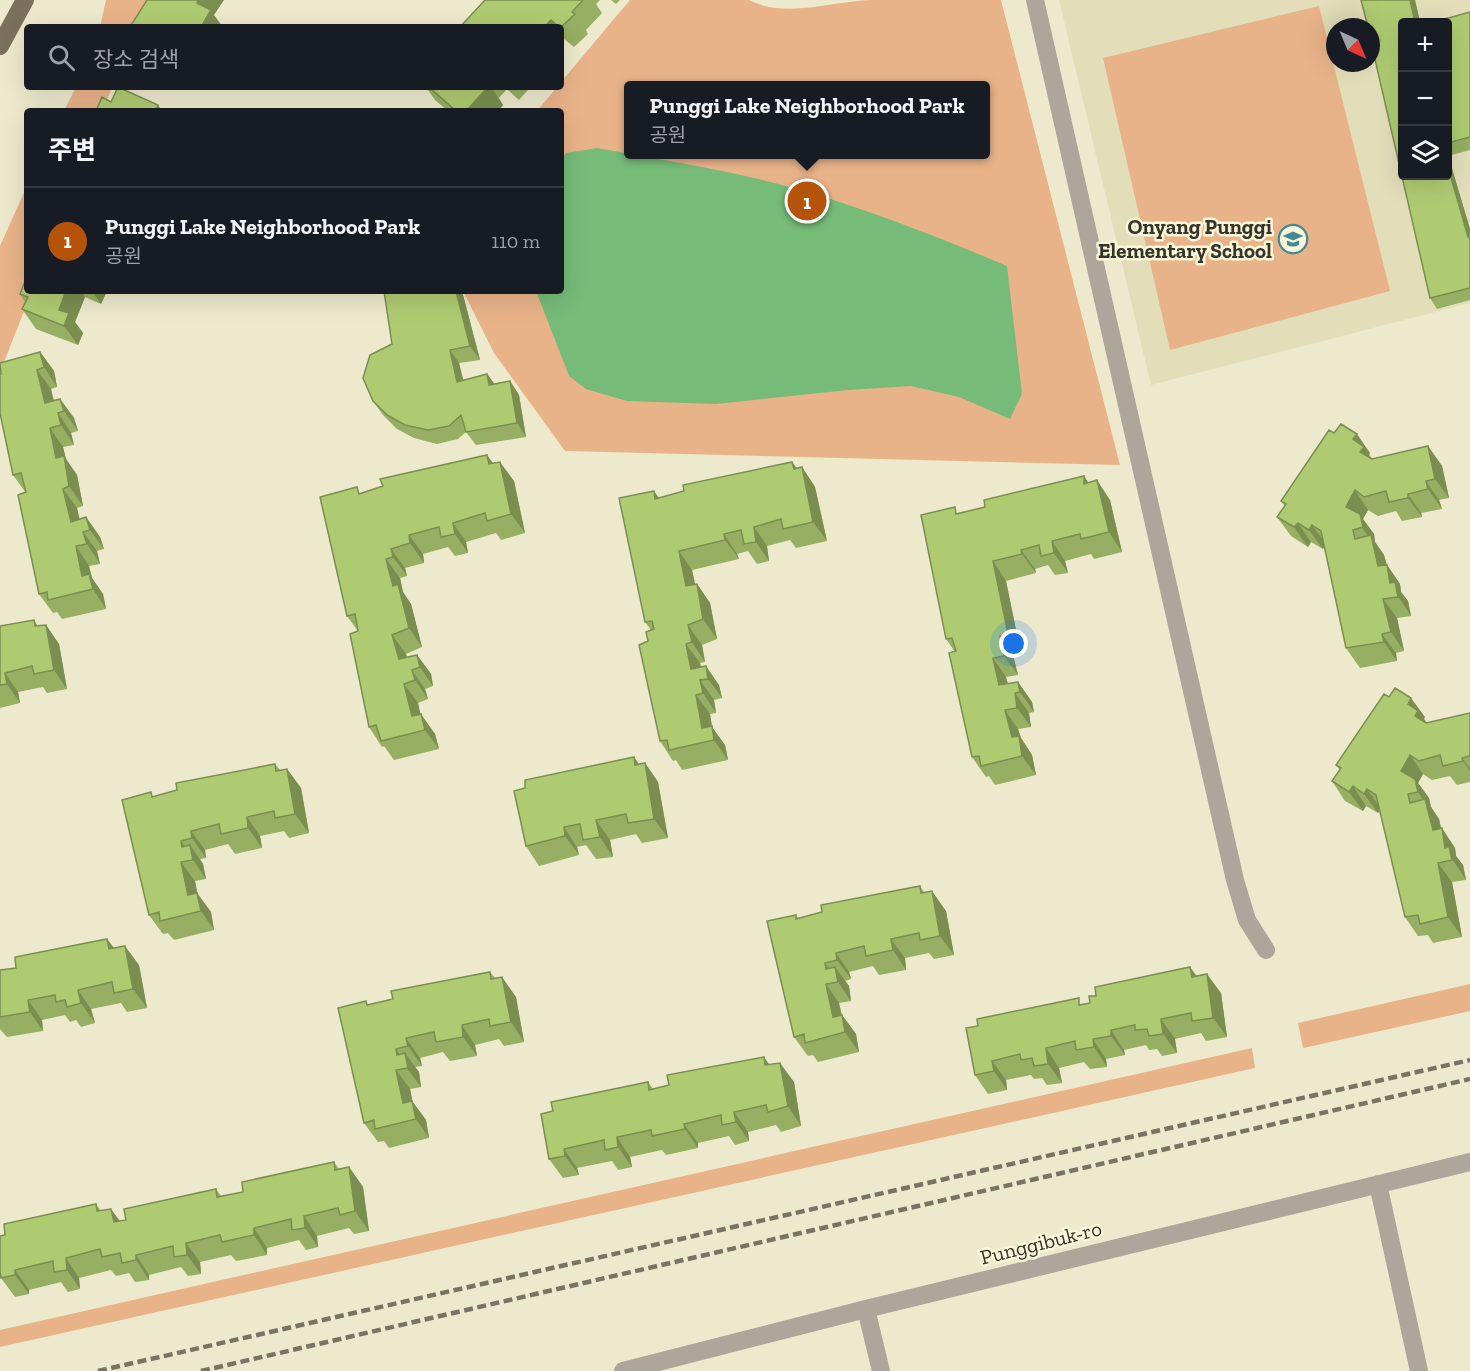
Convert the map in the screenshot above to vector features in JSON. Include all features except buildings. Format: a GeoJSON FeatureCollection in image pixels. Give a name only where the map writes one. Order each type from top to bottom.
{"type":"FeatureCollection","features":[{"type":"Feature","properties":{"kind":"main road"},"geometry":{"type":"LineString","coordinates":[[0,46],[25,0]]}},
{"type":"Feature","properties":{"kind":"street"},"geometry":{"type":"LineString","coordinates":[[1035,0],[1235,880],[1247,920],[1266,950]]}},
{"type":"Feature","properties":{"kind":"street","name":"Punggibuk-ro"},"geometry":{"type":"LineString","coordinates":[[623,1371],[866,1309],[1470,1162]]}},
{"type":"Feature","properties":{"kind":"street"},"geometry":{"type":"LineString","coordinates":[[1378,1184],[1419,1371]]}},
{"type":"Feature","properties":{"kind":"street"},"geometry":{"type":"LineString","coordinates":[[866,1309],[881,1371]]}},
{"type":"Feature","properties":{"kind":"shaded area"},"geometry":{"type":"Polygon","coordinates":[[[106,0],[149,0],[137,24],[101,24],[106,0]]]}},
{"type":"Feature","properties":{"kind":"shaded area"},"geometry":{"type":"Polygon","coordinates":[[[630,0],[749,0],[778,8],[794,9],[872,0],[1001,0],[1120,465],[565,451],[494,353],[464,294],[564,294],[564,108],[540,108],[554,90],[564,90],[564,78],[630,0]]]}},
{"type":"Feature","properties":{"kind":"shaded area","name":"Onyang Punggi Elementary School"},"geometry":{"type":"Polygon","coordinates":[[[1059,0],[1470,0],[1470,303],[1151,385],[1059,0]]]}},
{"type":"Feature","properties":{"kind":"shaded area"},"geometry":{"type":"Polygon","coordinates":[[[1319,6],[1326,34],[1326,72],[1335,72],[1390,291],[1170,350],[1103,58],[1319,6]]]}},
{"type":"Feature","properties":{"kind":"shaded area"},"geometry":{"type":"Polygon","coordinates":[[[74,90],[111,90],[104,108],[66,108],[74,90]]]}},
{"type":"Feature","properties":{"kind":"shaded area"},"geometry":{"type":"Polygon","coordinates":[[[597,148],[624,153],[624,159],[660,159],[785,186],[910,227],[1007,266],[1022,394],[1010,419],[959,397],[911,386],[848,390],[716,404],[627,401],[586,389],[569,376],[537,294],[564,294],[564,155],[566,153],[597,148]]]}},
{"type":"Feature","properties":{"kind":"shaded area"},"geometry":{"type":"Polygon","coordinates":[[[24,193],[24,294],[31,294],[0,372],[0,246],[24,193]]]}},
{"type":"Feature","properties":{"kind":"shaded area"},"geometry":{"type":"Polygon","coordinates":[[[1470,984],[1470,1011],[1303,1048],[1298,1023],[1470,984]]]}},
{"type":"Feature","properties":{"kind":"shaded area"},"geometry":{"type":"Polygon","coordinates":[[[1252,1048],[1255,1068],[0,1347],[0,1330],[1252,1048]]]}},
{"type":"Feature","properties":{"kind":"railway"},"geometry":{"type":"LineString","coordinates":[[98,1371],[1470,1060]]}},
{"type":"Feature","properties":{"kind":"railway"},"geometry":{"type":"LineString","coordinates":[[201,1371],[1470,1079]]}},
{"type":"Feature","properties":{"kind":"place","name":"Punggi Lake Neighborhood Park"},"geometry":{"type":"Point","coordinates":[807,201]}},
{"type":"Feature","properties":{"kind":"place","name":"Onyang Punggi Elementary School"},"geometry":{"type":"Point","coordinates":[1293,239]}}]}
